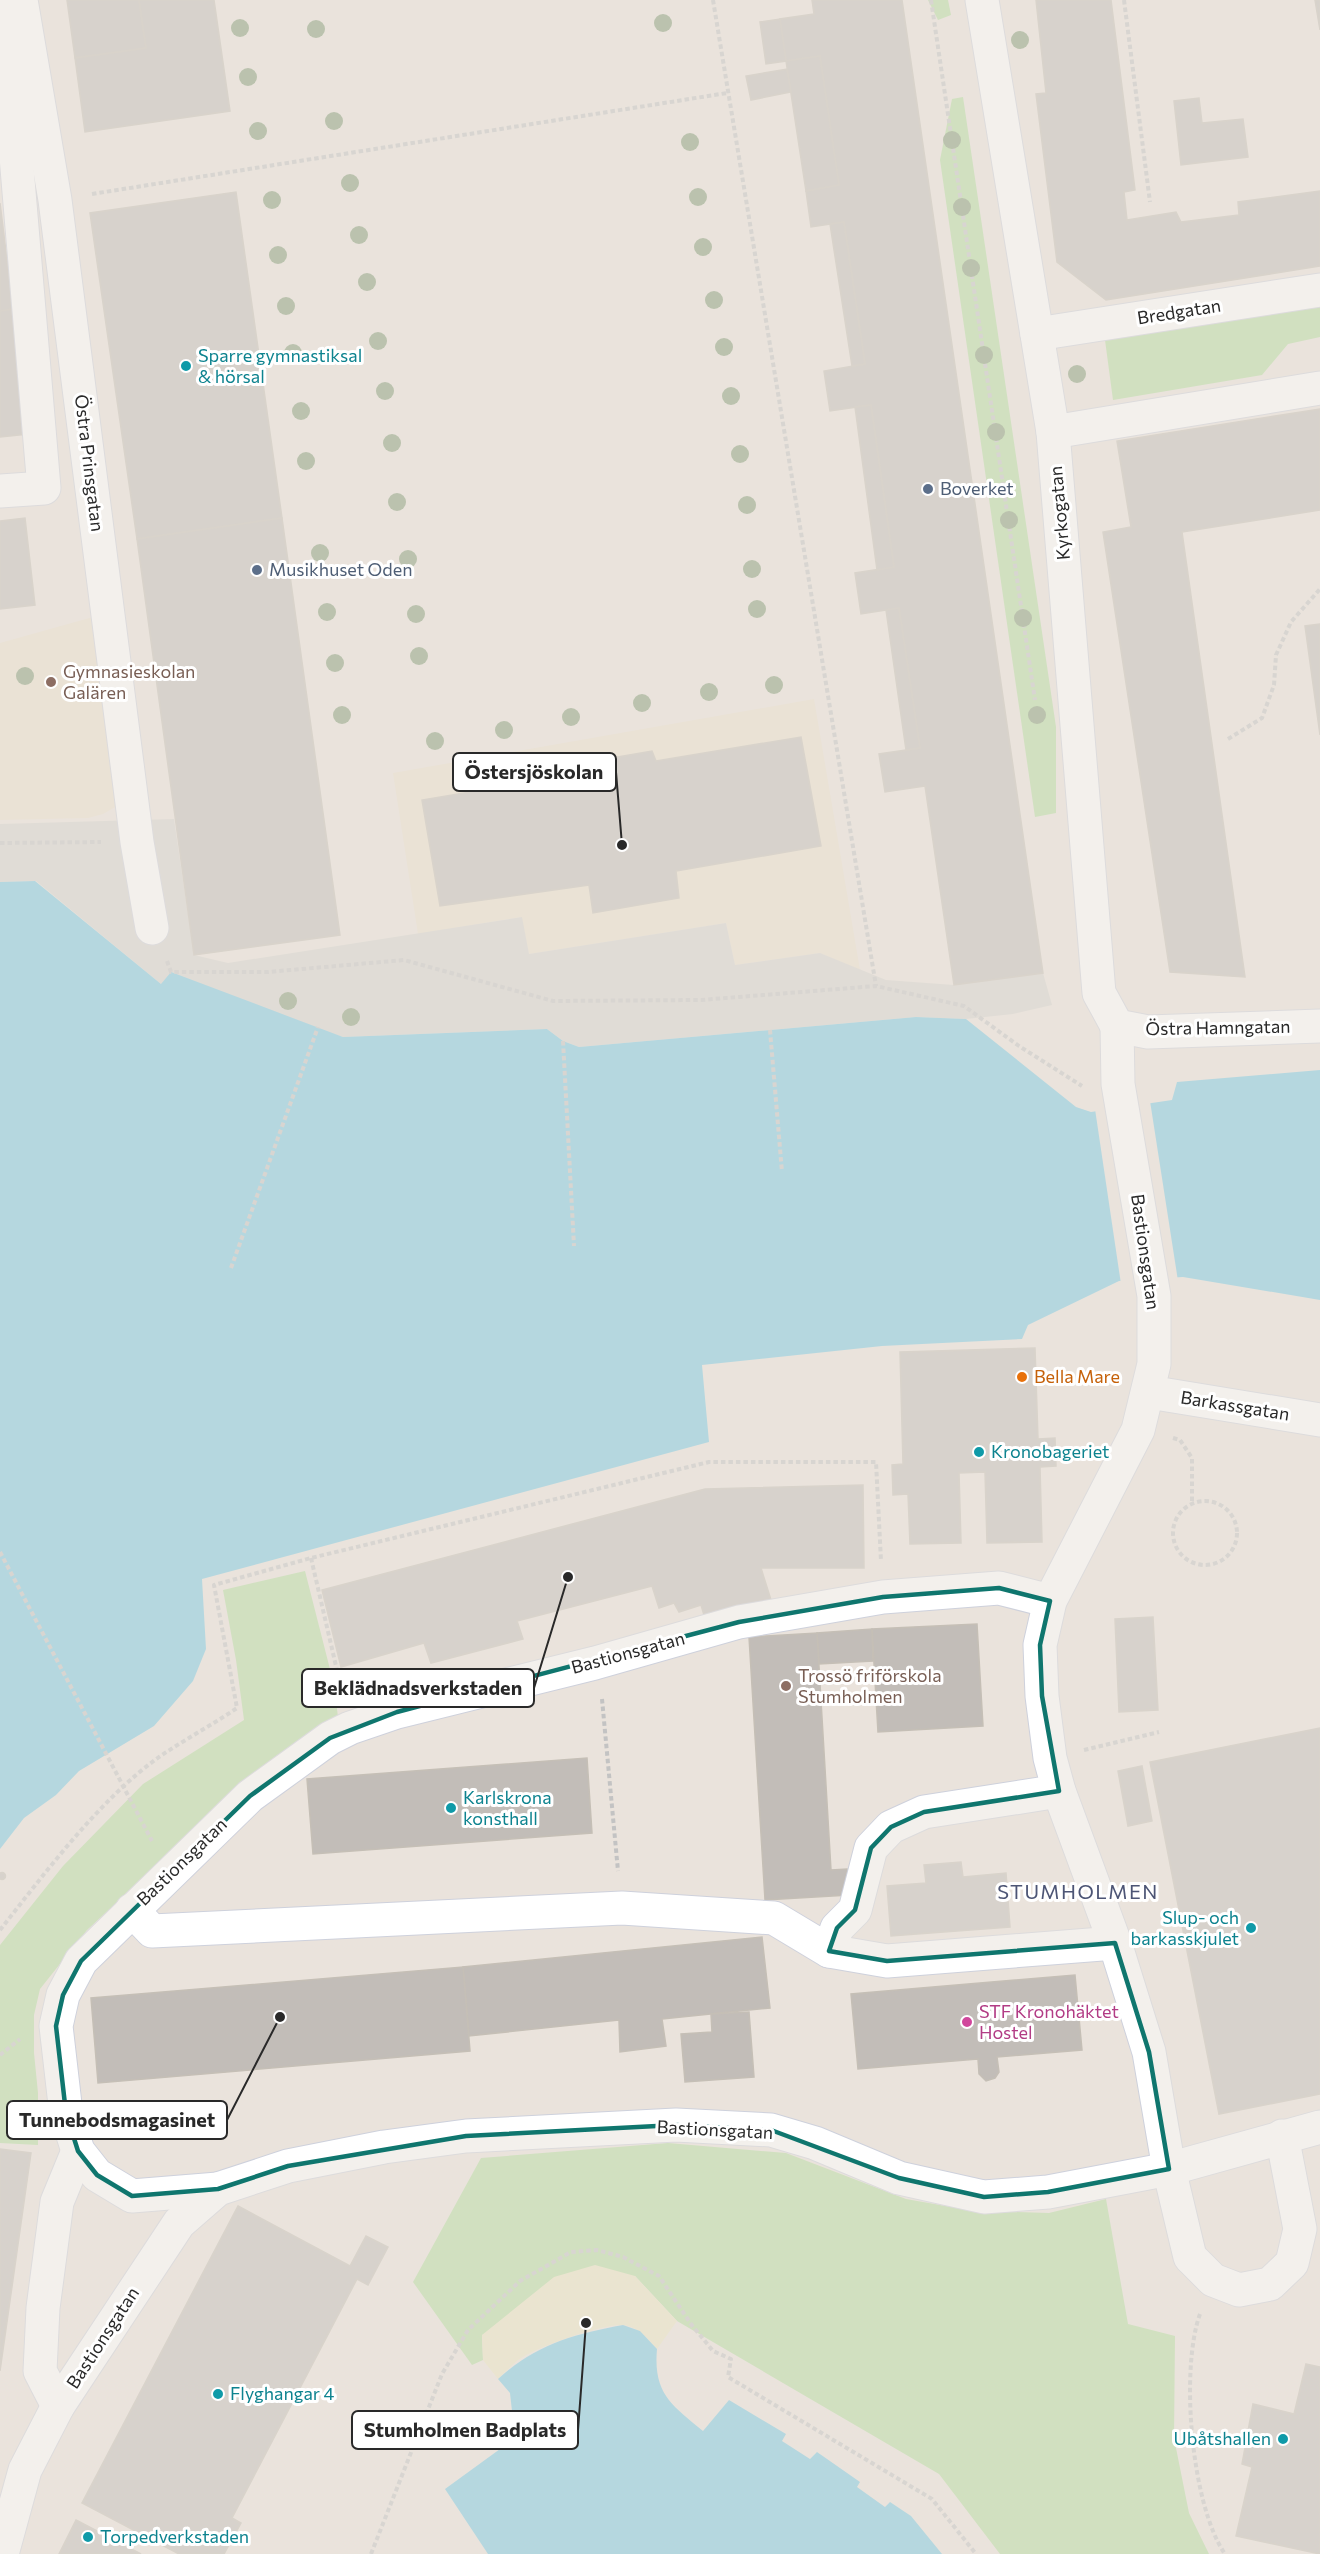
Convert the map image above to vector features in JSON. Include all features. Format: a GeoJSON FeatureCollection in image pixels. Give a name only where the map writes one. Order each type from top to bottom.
{"type":"FeatureCollection","features":[{"type":"Feature","properties":{"kind":"street"},"geometry":{"type":"LineString","coordinates":[[0,491],[44,488],[3,0]]}},
{"type":"Feature","properties":{"kind":"street","name":"Östra Prinsgatan"},"geometry":{"type":"LineString","coordinates":[[21,0],[55,200],[137,842],[152,928]]}},
{"type":"Feature","properties":{"kind":"street","name":"Kyrkogatan"},"geometry":{"type":"LineString","coordinates":[[982,0],[1053,432],[1099,993],[1117,1026]]}},
{"type":"Feature","properties":{"kind":"street","name":"Bredgatan"},"geometry":{"type":"LineString","coordinates":[[1037,334],[1320,290]]}},
{"type":"Feature","properties":{"kind":"street"},"geometry":{"type":"LineString","coordinates":[[1053,432],[1320,388]]}},
{"type":"Feature","properties":{"kind":"street","name":"Östra Hamngatan"},"geometry":{"type":"LineString","coordinates":[[1117,1026],[1148,1032],[1320,1026]]}},
{"type":"Feature","properties":{"kind":"street","name":"Bastionsgatan"},"geometry":{"type":"LineString","coordinates":[[1117,1026],[1121,1102],[1154,1296],[1154,1364],[1138,1430],[1050,1601],[1040,1646],[1042,1696],[1050,1758],[1059,1791],[1115,1943],[1149,2052],[1169,2169],[1190,2257],[1213,2280],[1239,2290],[1270,2284],[1292,2263],[1300,2229],[1282,2136]]}},
{"type":"Feature","properties":{"kind":"street","name":"Barkassgatan"},"geometry":{"type":"LineString","coordinates":[[1149,1392],[1320,1420]]}},
{"type":"Feature","properties":{"kind":"street","name":"Bastionsgatan"},"geometry":{"type":"LineString","coordinates":[[1050,1601],[999,1588],[883,1597],[738,1622],[595,1663],[397,1712],[350,1728],[330,1738],[250,1796],[81,1961],[63,1995],[56,2026],[66,2113],[78,2151],[97,2175],[132,2196],[218,2189],[288,2166],[384,2147],[466,2136],[676,2125],[771,2130],[814,2144],[898,2178],[984,2197],[1048,2192],[1169,2169],[1320,2127]]}},
{"type":"Feature","properties":{"kind":"street"},"geometry":{"type":"LineString","coordinates":[[829,1951],[837,1928],[855,1910],[871,1848],[891,1827],[924,1812],[1059,1791]]}},
{"type":"Feature","properties":{"kind":"street","name":"Bastionsgatan"},"geometry":{"type":"LineString","coordinates":[[132,1910],[152,1931],[622,1908],[774,1918],[829,1951],[887,1961],[1115,1943]]}},
{"type":"Feature","properties":{"kind":"street","name":"Bastionsgatan"},"geometry":{"type":"LineString","coordinates":[[58,2406],[40,2371],[43,2308],[57,2202],[78,2151]]}},
{"type":"Feature","properties":{"kind":"street","name":"Bastionsgatan"},"geometry":{"type":"LineString","coordinates":[[2,2554],[25,2470],[58,2406],[179,2223],[218,2189]]}},
{"type":"Feature","properties":{"kind":"path"},"geometry":{"type":"LineString","coordinates":[[713,0],[876,986]]}},
{"type":"Feature","properties":{"kind":"path"},"geometry":{"type":"LineString","coordinates":[[931,0],[1036,705]]}},
{"type":"Feature","properties":{"kind":"path"},"geometry":{"type":"LineString","coordinates":[[1124,0],[1150,202]]}},
{"type":"Feature","properties":{"kind":"path"},"geometry":{"type":"LineString","coordinates":[[55,200],[727,93]]}},
{"type":"Feature","properties":{"kind":"path"},"geometry":{"type":"LineString","coordinates":[[1228,739],[1262,718],[1274,685],[1276,655],[1292,622],[1320,589]]}},
{"type":"Feature","properties":{"kind":"path"},"geometry":{"type":"LineString","coordinates":[[0,843],[137,842]]}},
{"type":"Feature","properties":{"kind":"path"},"geometry":{"type":"LineString","coordinates":[[152,928],[171,972],[268,972],[404,960],[553,1002],[701,1000],[876,986],[964,1006],[1019,1046],[1084,1088],[1082,1076]]}},
{"type":"Feature","properties":{"kind":"path"},"geometry":{"type":"LineString","coordinates":[[231,1268],[318,1027]]}},
{"type":"Feature","properties":{"kind":"path"},"geometry":{"type":"LineString","coordinates":[[770,1030],[782,1172]]}},
{"type":"Feature","properties":{"kind":"path"},"geometry":{"type":"LineString","coordinates":[[563,1041],[574,1246]]}},
{"type":"Feature","properties":{"kind":"path"},"geometry":{"type":"LineString","coordinates":[[1138,1430],[1180,1440],[1192,1458],[1192,1503]]}},
{"type":"Feature","properties":{"kind":"path"},"geometry":{"type":"LineString","coordinates":[[0,1930],[46,1871],[123,1789],[158,1758],[237,1708],[214,1586],[311,1558],[709,1462],[876,1462],[883,1597]]}},
{"type":"Feature","properties":{"kind":"path"},"geometry":{"type":"LineString","coordinates":[[1204,1501],[1216,1503],[1227,1510],[1234,1520],[1237,1533],[1234,1545],[1228,1555],[1217,1563],[1205,1565],[1193,1563],[1182,1557],[1175,1546],[1172,1533],[1175,1521],[1181,1511],[1192,1503],[1204,1501]]}},
{"type":"Feature","properties":{"kind":"path"},"geometry":{"type":"LineString","coordinates":[[0,1552],[123,1789],[159,1854],[172,1871]]}},
{"type":"Feature","properties":{"kind":"path"},"geometry":{"type":"LineString","coordinates":[[311,1558],[350,1728]]}},
{"type":"Feature","properties":{"kind":"path"},"geometry":{"type":"LineString","coordinates":[[595,1663],[603,1704],[622,1908]]}},
{"type":"Feature","properties":{"kind":"path"},"geometry":{"type":"LineString","coordinates":[[1089,1749],[1159,1732]]}},
{"type":"Feature","properties":{"kind":"path"},"geometry":{"type":"LineString","coordinates":[[371,2554],[442,2374],[468,2330],[520,2281],[571,2252],[597,2250],[623,2257],[659,2276],[691,2324],[713,2351],[731,2359],[728,2377],[932,2499],[976,2554]]}},
{"type":"Feature","properties":{"kind":"path"},"geometry":{"type":"LineString","coordinates":[[1213,2280],[1194,2330],[1188,2372],[1195,2458],[1208,2519],[1225,2554]]}},
{"type":"Feature","properties":{"kind":"highlighted area"},"geometry":{"type":"Polygon","coordinates":[[[999,1588],[1050,1601],[1040,1645],[1042,1696],[1059,1791],[924,1812],[891,1827],[871,1848],[855,1910],[837,1928],[829,1951],[887,1961],[1115,1943],[1149,2052],[1169,2169],[1048,2192],[984,2197],[899,2178],[771,2130],[676,2125],[466,2136],[288,2166],[218,2189],[132,2196],[97,2175],[78,2151],[66,2113],[56,2026],[63,1995],[81,1961],[250,1796],[330,1738],[397,1712],[739,1622],[883,1597],[999,1588]]]}},
{"type":"Feature","properties":{"kind":"shaded area","name":"Gymnasieskolan Galären"},"geometry":{"type":"Polygon","coordinates":[[[93,617],[117,806],[103,814],[88,818],[0,820],[0,643],[93,617]]]}},
{"type":"Feature","properties":{"kind":"shaded area"},"geometry":{"type":"Polygon","coordinates":[[[814,699],[860,970],[820,953],[735,965],[726,923],[529,954],[521,917],[418,934],[393,773],[814,699]]]}},
{"type":"Feature","properties":{"kind":"shaded area"},"geometry":{"type":"Polygon","coordinates":[[[174,819],[194,955],[228,963],[522,917],[529,954],[726,923],[735,965],[820,953],[886,980],[954,985],[1043,973],[1052,1005],[1013,1014],[966,1019],[916,1017],[579,1047],[563,1041],[547,1029],[343,1037],[161,984],[36,881],[0,882],[0,824],[174,819]]]}},
{"type":"Feature","properties":{"kind":"green space"},"geometry":{"type":"Polygon","coordinates":[[[928,0],[948,0],[951,15],[938,20],[928,0]]]}},
{"type":"Feature","properties":{"kind":"green space"},"geometry":{"type":"Polygon","coordinates":[[[963,97],[1056,727],[1056,813],[1035,817],[940,160],[952,99],[963,97]]]}},
{"type":"Feature","properties":{"kind":"green space"},"geometry":{"type":"Polygon","coordinates":[[[1320,305],[1320,337],[1288,344],[1262,375],[1113,400],[1105,340],[1320,305]]]}},
{"type":"Feature","properties":{"kind":"green space"},"geometry":{"type":"Polygon","coordinates":[[[305,1571],[334,1685],[338,1717],[215,1812],[87,1930],[40,1989],[34,2015],[38,2145],[0,2143],[0,1945],[63,1866],[143,1784],[244,1720],[223,1590],[305,1571]]]}},
{"type":"Feature","properties":{"kind":"green space"},"geometry":{"type":"Polygon","coordinates":[[[668,2143],[786,2153],[906,2199],[974,2211],[1049,2213],[1106,2199],[1128,2324],[1175,2336],[1174,2438],[1189,2513],[1209,2554],[1000,2554],[939,2474],[677,2321],[635,2276],[482,2335],[483,2360],[472,2365],[413,2282],[481,2158],[668,2143]]]}},
{"type":"Feature","properties":{"kind":"sand"},"geometry":{"type":"Polygon","coordinates":[[[595,2265],[635,2276],[677,2321],[657,2349],[634,2328],[614,2325],[570,2337],[539,2349],[518,2360],[498,2379],[483,2360],[482,2335],[554,2277],[595,2265]]]}},
{"type":"Feature","properties":{"kind":"water"},"geometry":{"type":"Polygon","coordinates":[[[35,881],[161,984],[171,972],[343,1037],[547,1029],[563,1041],[579,1047],[916,1017],[966,1019],[1076,1107],[1091,1112],[1172,1100],[1177,1082],[1320,1070],[1320,1300],[1183,1277],[1119,1281],[1028,1325],[1022,1339],[882,1346],[702,1365],[709,1442],[202,1579],[206,1649],[193,1681],[154,1726],[79,1771],[56,1795],[24,1818],[0,1849],[0,882],[35,881]]]}},
{"type":"Feature","properties":{"kind":"water"},"geometry":{"type":"Polygon","coordinates":[[[623,2325],[640,2331],[657,2349],[658,2377],[667,2397],[682,2414],[703,2431],[729,2400],[786,2434],[782,2441],[810,2459],[817,2452],[860,2482],[857,2487],[885,2507],[890,2502],[911,2516],[942,2554],[488,2554],[445,2489],[515,2438],[510,2393],[498,2379],[526,2357],[541,2349],[588,2332],[623,2325]]]}},
{"type":"Feature","properties":{"kind":"pier"},"geometry":{"type":"Polygon","coordinates":[[[1150,1101],[1178,1281],[1121,1284],[1095,1109],[1150,1101]]]}},
{"type":"Feature","properties":{"kind":"building"},"geometry":{"type":"Polygon","coordinates":[[[67,0],[139,0],[146,48],[75,58],[67,0]]]}},
{"type":"Feature","properties":{"kind":"building"},"geometry":{"type":"Polygon","coordinates":[[[139,0],[214,0],[230,111],[85,132],[75,58],[146,48],[139,0]]]}},
{"type":"Feature","properties":{"kind":"building","name":"Boverket"},"geometry":{"type":"Polygon","coordinates":[[[812,0],[902,0],[1043,973],[954,985],[925,786],[885,792],[879,754],[920,748],[899,608],[861,614],[855,573],[894,567],[871,405],[830,411],[824,371],[865,364],[844,222],[811,227],[806,191],[839,185],[820,56],[786,61],[780,19],[814,14],[812,0]]]}},
{"type":"Feature","properties":{"kind":"building"},"geometry":{"type":"Polygon","coordinates":[[[1036,0],[1111,0],[1135,190],[1124,192],[1127,220],[1176,212],[1181,222],[1239,215],[1238,202],[1320,191],[1320,266],[1106,300],[1057,262],[1036,94],[1046,93],[1036,0]]]}},
{"type":"Feature","properties":{"kind":"building"},"geometry":{"type":"Polygon","coordinates":[[[1315,0],[1320,0],[1320,30],[1315,0]]]}},
{"type":"Feature","properties":{"kind":"building"},"geometry":{"type":"Polygon","coordinates":[[[780,19],[786,61],[766,64],[760,22],[780,19]]]}},
{"type":"Feature","properties":{"kind":"building"},"geometry":{"type":"Polygon","coordinates":[[[820,56],[839,185],[806,191],[786,61],[820,56]]]}},
{"type":"Feature","properties":{"kind":"building"},"geometry":{"type":"Polygon","coordinates":[[[787,69],[791,92],[751,100],[746,76],[787,69]]]}},
{"type":"Feature","properties":{"kind":"building"},"geometry":{"type":"Polygon","coordinates":[[[1199,98],[1202,123],[1243,119],[1248,157],[1181,165],[1174,101],[1199,98]]]}},
{"type":"Feature","properties":{"kind":"building","name":"Sparre gymnastiksal & hörsal"},"geometry":{"type":"Polygon","coordinates":[[[236,192],[282,518],[137,539],[90,213],[236,192]]]}},
{"type":"Feature","properties":{"kind":"building"},"geometry":{"type":"Polygon","coordinates":[[[0,203],[13,309],[0,311],[0,203]]]}},
{"type":"Feature","properties":{"kind":"building"},"geometry":{"type":"Polygon","coordinates":[[[844,222],[865,364],[852,366],[830,224],[844,222]]]}},
{"type":"Feature","properties":{"kind":"building"},"geometry":{"type":"Polygon","coordinates":[[[13,309],[28,434],[0,437],[0,311],[13,309]]]}},
{"type":"Feature","properties":{"kind":"building"},"geometry":{"type":"Polygon","coordinates":[[[871,405],[894,567],[877,570],[855,407],[871,405]]]}},
{"type":"Feature","properties":{"kind":"building"},"geometry":{"type":"Polygon","coordinates":[[[1320,409],[1320,510],[1182,532],[1245,977],[1170,972],[1103,532],[1131,527],[1117,441],[1320,409]]]}},
{"type":"Feature","properties":{"kind":"building"},"geometry":{"type":"Polygon","coordinates":[[[25,518],[35,605],[0,609],[0,521],[25,518]]]}},
{"type":"Feature","properties":{"kind":"building"},"geometry":{"type":"Polygon","coordinates":[[[282,518],[340,935],[194,955],[137,539],[282,518]]]}},
{"type":"Feature","properties":{"kind":"building"},"geometry":{"type":"Polygon","coordinates":[[[899,608],[920,748],[906,750],[886,610],[899,608]]]}},
{"type":"Feature","properties":{"kind":"building"},"geometry":{"type":"Polygon","coordinates":[[[1320,624],[1320,735],[1305,626],[1320,624]]]}},
{"type":"Feature","properties":{"kind":"building"},"geometry":{"type":"Polygon","coordinates":[[[801,737],[821,846],[676,871],[679,898],[593,913],[589,885],[440,906],[422,800],[566,776],[565,766],[652,751],[656,761],[801,737]]]}},
{"type":"Feature","properties":{"kind":"building","name":"Kronobageriet"},"geometry":{"type":"Polygon","coordinates":[[[1035,1348],[1038,1439],[1055,1438],[1056,1466],[1040,1467],[1042,1542],[987,1543],[985,1472],[959,1473],[961,1543],[910,1544],[908,1494],[893,1495],[892,1465],[903,1464],[900,1352],[1035,1348]]]}},
{"type":"Feature","properties":{"kind":"building"},"geometry":{"type":"Polygon","coordinates":[[[863,1485],[864,1568],[761,1568],[771,1600],[704,1615],[701,1605],[679,1612],[674,1603],[659,1608],[652,1586],[517,1621],[523,1639],[431,1663],[424,1643],[341,1667],[322,1590],[705,1489],[863,1485]]]}},
{"type":"Feature","properties":{"kind":"building"},"geometry":{"type":"Polygon","coordinates":[[[1153,1617],[1158,1710],[1119,1712],[1115,1619],[1153,1617]]]}},
{"type":"Feature","properties":{"kind":"building"},"geometry":{"type":"Polygon","coordinates":[[[977,1624],[983,1726],[878,1732],[872,1629],[977,1624]]]}},
{"type":"Feature","properties":{"kind":"building"},"geometry":{"type":"Polygon","coordinates":[[[872,1629],[873,1661],[819,1664],[817,1633],[872,1629]]]}},
{"type":"Feature","properties":{"kind":"building"},"geometry":{"type":"Polygon","coordinates":[[[817,1633],[831,1870],[847,1869],[849,1895],[765,1900],[749,1637],[817,1633]]]}},
{"type":"Feature","properties":{"kind":"building","name":"Slup- och barkasskjulet"},"geometry":{"type":"Polygon","coordinates":[[[1320,1728],[1320,2094],[1219,2114],[1150,1762],[1320,1728]]]}},
{"type":"Feature","properties":{"kind":"building"},"geometry":{"type":"Polygon","coordinates":[[[587,1758],[592,1833],[313,1854],[307,1779],[587,1758]]]}},
{"type":"Feature","properties":{"kind":"building"},"geometry":{"type":"Polygon","coordinates":[[[1142,1766],[1152,1821],[1128,1826],[1118,1771],[1142,1766]]]}},
{"type":"Feature","properties":{"kind":"building"},"geometry":{"type":"Polygon","coordinates":[[[961,1862],[963,1877],[1006,1873],[1010,1927],[891,1936],[887,1886],[926,1883],[924,1865],[961,1862]]]}},
{"type":"Feature","properties":{"kind":"building"},"geometry":{"type":"Polygon","coordinates":[[[2,1873],[5,1876],[2,1879],[-1,1876],[2,1873]]]}},
{"type":"Feature","properties":{"kind":"building"},"geometry":{"type":"Polygon","coordinates":[[[762,1937],[770,2008],[662,2019],[666,2046],[620,2052],[619,2020],[469,2036],[463,1967],[762,1937]]]}},
{"type":"Feature","properties":{"kind":"building"},"geometry":{"type":"Polygon","coordinates":[[[463,1967],[470,2051],[98,2083],[91,1998],[463,1967]]]}},
{"type":"Feature","properties":{"kind":"building","name":"STF Kronohäktet Hostel"},"geometry":{"type":"Polygon","coordinates":[[[1075,1975],[1082,2050],[997,2057],[999,2072],[995,2078],[986,2081],[979,2074],[978,2059],[858,2069],[851,1994],[1075,1975]]]}},
{"type":"Feature","properties":{"kind":"building"},"geometry":{"type":"Polygon","coordinates":[[[749,2012],[754,2077],[685,2082],[681,2034],[712,2032],[711,2014],[749,2012]]]}},
{"type":"Feature","properties":{"kind":"building"},"geometry":{"type":"Polygon","coordinates":[[[0,2149],[31,2153],[0,2371],[0,2149]]]}},
{"type":"Feature","properties":{"kind":"building","name":"Flyghangar 4"},"geometry":{"type":"Polygon","coordinates":[[[238,2206],[350,2266],[366,2236],[388,2247],[368,2285],[357,2279],[232,2518],[241,2523],[224,2554],[179,2554],[82,2503],[238,2206]]]}},
{"type":"Feature","properties":{"kind":"building","name":"Ubåtshallen"},"geometry":{"type":"Polygon","coordinates":[[[1306,2364],[1320,2367],[1320,2554],[1236,2536],[1252,2467],[1242,2464],[1253,2404],[1294,2414],[1306,2364]]]}},
{"type":"Feature","properties":{"kind":"building","name":"Torpedverkstaden"},"geometry":{"type":"Polygon","coordinates":[[[76,2520],[141,2554],[59,2554],[76,2520]]]}},
{"type":"Feature","properties":{"kind":"place","name":"Sparre gymnastiksal & hörsal"},"geometry":{"type":"Point","coordinates":[186,366]}},
{"type":"Feature","properties":{"kind":"place","name":"Boverket"},"geometry":{"type":"Point","coordinates":[928,489]}},
{"type":"Feature","properties":{"kind":"place","name":"Musikhuset Oden"},"geometry":{"type":"Point","coordinates":[257,570]}},
{"type":"Feature","properties":{"kind":"place","name":"Gymnasieskolan Galären"},"geometry":{"type":"Point","coordinates":[51,682]}},
{"type":"Feature","properties":{"kind":"place","name":"Östersjöskolan"},"geometry":{"type":"Point","coordinates":[622,845]}},
{"type":"Feature","properties":{"kind":"place","name":"Bella Mare"},"geometry":{"type":"Point","coordinates":[1022,1377]}},
{"type":"Feature","properties":{"kind":"place","name":"Kronobageriet"},"geometry":{"type":"Point","coordinates":[979,1452]}},
{"type":"Feature","properties":{"kind":"place","name":"Beklädnadsverkstaden"},"geometry":{"type":"Point","coordinates":[568,1577]}},
{"type":"Feature","properties":{"kind":"place","name":"Trossö friförskola Stumholmen"},"geometry":{"type":"Point","coordinates":[786,1686]}},
{"type":"Feature","properties":{"kind":"place","name":"Karlskrona konsthall"},"geometry":{"type":"Point","coordinates":[451,1808]}},
{"type":"Feature","properties":{"kind":"place","name":"Slup- och barkasskjulet"},"geometry":{"type":"Point","coordinates":[1251,1928]}},
{"type":"Feature","properties":{"kind":"place","name":"Tunnebodsmagasinet"},"geometry":{"type":"Point","coordinates":[280,2017]}},
{"type":"Feature","properties":{"kind":"place","name":"STF Kronohäktet Hostel"},"geometry":{"type":"Point","coordinates":[967,2022]}},
{"type":"Feature","properties":{"kind":"place","name":"Stumholmen Badplats"},"geometry":{"type":"Point","coordinates":[586,2323]}},
{"type":"Feature","properties":{"kind":"place","name":"Flyghangar 4"},"geometry":{"type":"Point","coordinates":[218,2394]}},
{"type":"Feature","properties":{"kind":"place","name":"Ubåtshallen"},"geometry":{"type":"Point","coordinates":[1283,2439]}},
{"type":"Feature","properties":{"kind":"place","name":"Torpedverkstaden"},"geometry":{"type":"Point","coordinates":[88,2537]}},
{"type":"Feature","properties":{"kind":"district","name":"STUMHOLMEN"},"geometry":{"type":"Point","coordinates":[1078,1892]}}]}
